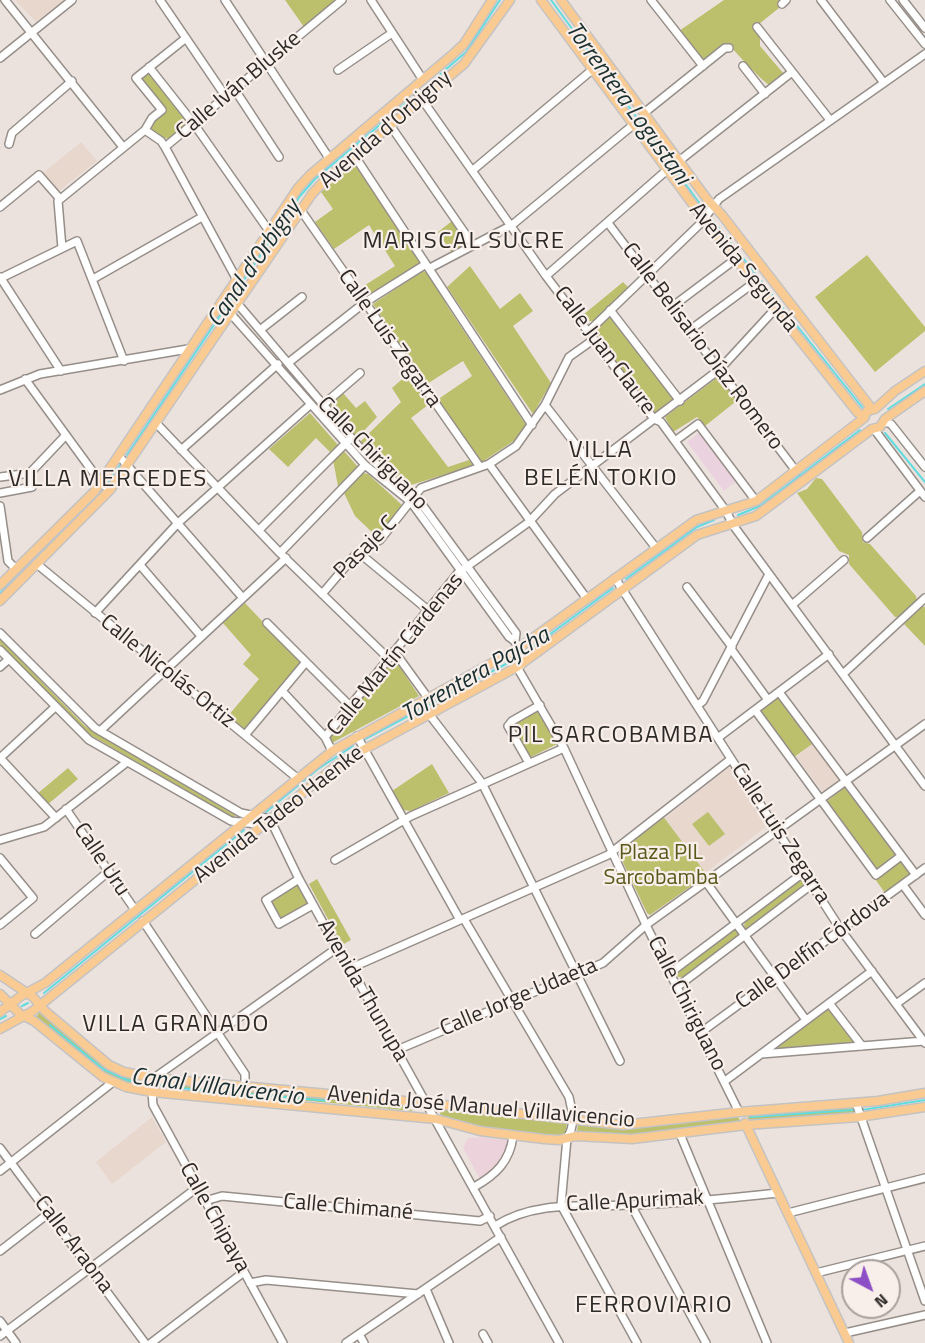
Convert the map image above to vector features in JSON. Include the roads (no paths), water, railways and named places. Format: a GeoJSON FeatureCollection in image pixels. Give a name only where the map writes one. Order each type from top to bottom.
{"type":"FeatureCollection","features":[{"type":"Feature","properties":{"kind":"main road","name":"Avenida d'Orbigny"},"geometry":{"type":"LineString","coordinates":[[0,585],[101,483],[188,349],[298,188],[329,158],[464,44],[492,0]]}},
{"type":"Feature","properties":{"kind":"main road","name":"Avenida d'Orbigny"},"geometry":{"type":"LineString","coordinates":[[0,601],[110,490],[300,209],[324,181],[468,59],[510,0]]}},
{"type":"Feature","properties":{"kind":"main road","name":"Avenida Segunda"},"geometry":{"type":"LineString","coordinates":[[541,0],[703,218],[858,413],[864,417]]}},
{"type":"Feature","properties":{"kind":"main road","name":"Avenida Segunda"},"geometry":{"type":"LineString","coordinates":[[561,0],[679,161],[874,409]]}},
{"type":"Feature","properties":{"kind":"main road"},"geometry":{"type":"LineString","coordinates":[[925,371],[864,417],[866,425],[873,429],[925,391]]}},
{"type":"Feature","properties":{"kind":"main road"},"geometry":{"type":"LineString","coordinates":[[890,396],[925,376]]}},
{"type":"Feature","properties":{"kind":"main road"},"geometry":{"type":"LineString","coordinates":[[874,409],[882,413],[884,420]]}},
{"type":"Feature","properties":{"kind":"main road","name":"Avenida Tadeo Haenke"},"geometry":{"type":"LineString","coordinates":[[0,1029],[40,1005],[268,823],[360,742],[428,698],[519,656],[587,599],[696,520],[756,501],[864,417]]}},
{"type":"Feature","properties":{"kind":"main road","name":"Avenida Tadeo Haenke"},"geometry":{"type":"LineString","coordinates":[[0,1012],[28,994],[135,910],[332,751],[429,714],[623,590],[702,533],[733,525],[768,509],[873,429]]}},
{"type":"Feature","properties":{"kind":"main road","name":"Avenida José Manuel Villavicencio"},"geometry":{"type":"LineString","coordinates":[[0,975],[28,994],[109,1065],[124,1072],[154,1078],[636,1125],[925,1093]]}},
{"type":"Feature","properties":{"kind":"main road","name":"Avenida José Manuel Villavicencio"},"geometry":{"type":"LineString","coordinates":[[0,994],[25,1016],[113,1082],[152,1092],[436,1119],[480,1131],[544,1139],[632,1139],[746,1125],[859,1117],[925,1107]]}},
{"type":"Feature","properties":{"kind":"main road","name":"Calle Chiriguano"},"geometry":{"type":"LineString","coordinates":[[740,1112],[849,1343]]}},
{"type":"Feature","properties":{"kind":"street"},"geometry":{"type":"LineString","coordinates":[[6,0],[33,31],[123,147]]}},
{"type":"Feature","properties":{"kind":"street"},"geometry":{"type":"LineString","coordinates":[[0,58],[72,0]]}},
{"type":"Feature","properties":{"kind":"street"},"geometry":{"type":"LineString","coordinates":[[160,0],[226,97]]}},
{"type":"Feature","properties":{"kind":"street"},"geometry":{"type":"LineString","coordinates":[[225,0],[329,158]]}},
{"type":"Feature","properties":{"kind":"street","name":"Calle Iván Bluske"},"geometry":{"type":"LineString","coordinates":[[60,199],[145,130],[161,141],[165,147],[342,0]]}},
{"type":"Feature","properties":{"kind":"street"},"geometry":{"type":"LineString","coordinates":[[371,0],[423,80]]}},
{"type":"Feature","properties":{"kind":"street"},"geometry":{"type":"LineString","coordinates":[[651,0],[703,66]]}},
{"type":"Feature","properties":{"kind":"street"},"geometry":{"type":"LineString","coordinates":[[821,0],[884,83]]}},
{"type":"Feature","properties":{"kind":"street"},"geometry":{"type":"LineString","coordinates":[[890,0],[925,44]]}},
{"type":"Feature","properties":{"kind":"street"},"geometry":{"type":"LineString","coordinates":[[904,0],[925,28]]}},
{"type":"Feature","properties":{"kind":"street"},"geometry":{"type":"LineString","coordinates":[[757,27],[830,120]]}},
{"type":"Feature","properties":{"kind":"street"},"geometry":{"type":"LineString","coordinates":[[338,70],[392,33]]}},
{"type":"Feature","properties":{"kind":"street"},"geometry":{"type":"LineString","coordinates":[[145,130],[152,118],[162,110],[136,78],[186,38]]}},
{"type":"Feature","properties":{"kind":"street"},"geometry":{"type":"LineString","coordinates":[[644,113],[729,48]]}},
{"type":"Feature","properties":{"kind":"street"},"geometry":{"type":"LineString","coordinates":[[589,330],[648,274],[719,199],[925,54]]}},
{"type":"Feature","properties":{"kind":"street"},"geometry":{"type":"LineString","coordinates":[[743,66],[765,94]]}},
{"type":"Feature","properties":{"kind":"street"},"geometry":{"type":"LineString","coordinates":[[149,67],[194,123],[269,231]]}},
{"type":"Feature","properties":{"kind":"street"},"geometry":{"type":"LineString","coordinates":[[473,170],[592,70]]}},
{"type":"Feature","properties":{"kind":"street"},"geometry":{"type":"LineString","coordinates":[[679,161],[792,72]]}},
{"type":"Feature","properties":{"kind":"street"},"geometry":{"type":"LineString","coordinates":[[9,144],[12,133],[72,81]]}},
{"type":"Feature","properties":{"kind":"street","name":"Calle Juan Claure"},"geometry":{"type":"LineString","coordinates":[[414,88],[546,276],[654,419],[661,422],[726,511],[733,525],[925,786]]}},
{"type":"Feature","properties":{"kind":"street"},"geometry":{"type":"LineString","coordinates":[[235,90],[279,157]]}},
{"type":"Feature","properties":{"kind":"street"},"geometry":{"type":"LineString","coordinates":[[390,124],[473,245]]}},
{"type":"Feature","properties":{"kind":"street"},"geometry":{"type":"LineString","coordinates":[[181,450],[276,365],[286,361],[364,303],[428,266],[512,225],[633,125]]}},
{"type":"Feature","properties":{"kind":"street"},"geometry":{"type":"LineString","coordinates":[[165,147],[236,278]]}},
{"type":"Feature","properties":{"kind":"street"},"geometry":{"type":"LineString","coordinates":[[354,155],[532,425]]}},
{"type":"Feature","properties":{"kind":"street"},"geometry":{"type":"LineString","coordinates":[[546,276],[667,170]]}},
{"type":"Feature","properties":{"kind":"street"},"geometry":{"type":"LineString","coordinates":[[0,207],[39,175],[60,199],[57,208],[62,248]]}},
{"type":"Feature","properties":{"kind":"street","name":"Calle Luis Zegarra"},"geometry":{"type":"LineString","coordinates":[[300,209],[480,467]]}},
{"type":"Feature","properties":{"kind":"street"},"geometry":{"type":"LineString","coordinates":[[93,279],[202,217]]}},
{"type":"Feature","properties":{"kind":"street","name":"Calle Belisario Díaz Romero"},"geometry":{"type":"LineString","coordinates":[[608,223],[796,471]]}},
{"type":"Feature","properties":{"kind":"street"},"geometry":{"type":"LineString","coordinates":[[61,371],[1,279],[77,241],[124,361]]}},
{"type":"Feature","properties":{"kind":"street"},"geometry":{"type":"LineString","coordinates":[[673,306],[737,258]]}},
{"type":"Feature","properties":{"kind":"street"},"geometry":{"type":"LineString","coordinates":[[690,330],[755,282]]}},
{"type":"Feature","properties":{"kind":"street"},"geometry":{"type":"LineString","coordinates":[[260,330],[302,297]]}},
{"type":"Feature","properties":{"kind":"street","name":"Calle Chiriguano"},"geometry":{"type":"LineString","coordinates":[[237,303],[380,470],[415,495],[465,569]]}},
{"type":"Feature","properties":{"kind":"street","name":"Calle Martín Cárdenas"},"geometry":{"type":"LineString","coordinates":[[332,751],[325,738],[388,658],[465,569],[530,522],[555,494],[720,369],[776,308]]}},
{"type":"Feature","properties":{"kind":"street"},"geometry":{"type":"LineString","coordinates":[[610,310],[680,401]]}},
{"type":"Feature","properties":{"kind":"street","name":"Calle Chiriguano"},"geometry":{"type":"LineString","coordinates":[[230,313],[365,465],[411,502],[516,633],[519,656],[540,705],[564,748],[646,925],[740,1112]]}},
{"type":"Feature","properties":{"kind":"street"},"geometry":{"type":"LineString","coordinates":[[415,495],[421,488],[489,464],[516,446],[545,405],[569,357],[593,340]]}},
{"type":"Feature","properties":{"kind":"street"},"geometry":{"type":"LineString","coordinates":[[0,390],[25,379],[61,371],[188,349]]}},
{"type":"Feature","properties":{"kind":"street"},"geometry":{"type":"LineString","coordinates":[[323,405],[360,373]]}},
{"type":"Feature","properties":{"kind":"street"},"geometry":{"type":"LineString","coordinates":[[25,379],[101,483],[110,490]]}},
{"type":"Feature","properties":{"kind":"street"},"geometry":{"type":"LineString","coordinates":[[95,613],[178,523],[311,404]]}},
{"type":"Feature","properties":{"kind":"street"},"geometry":{"type":"LineString","coordinates":[[545,405],[656,548]]}},
{"type":"Feature","properties":{"kind":"street"},"geometry":{"type":"LineString","coordinates":[[884,420],[891,424],[925,467]]}},
{"type":"Feature","properties":{"kind":"street"},"geometry":{"type":"LineString","coordinates":[[156,423],[259,531],[388,658]]}},
{"type":"Feature","properties":{"kind":"street"},"geometry":{"type":"LineString","coordinates":[[675,441],[698,424],[756,501]]}},
{"type":"Feature","properties":{"kind":"street"},"geometry":{"type":"LineString","coordinates":[[867,538],[923,494],[873,429]]}},
{"type":"Feature","properties":{"kind":"street"},"geometry":{"type":"LineString","coordinates":[[0,477],[30,473],[66,435]]}},
{"type":"Feature","properties":{"kind":"street"},"geometry":{"type":"LineString","coordinates":[[259,531],[351,438]]}},
{"type":"Feature","properties":{"kind":"street"},"geometry":{"type":"LineString","coordinates":[[119,456],[242,597]]}},
{"type":"Feature","properties":{"kind":"street"},"geometry":{"type":"LineString","coordinates":[[489,464],[587,599]]}},
{"type":"Feature","properties":{"kind":"street"},"geometry":{"type":"LineString","coordinates":[[100,731],[242,597],[365,465]]}},
{"type":"Feature","properties":{"kind":"street"},"geometry":{"type":"LineString","coordinates":[[0,493],[32,487],[30,473]]}},
{"type":"Feature","properties":{"kind":"street","name":"Pasaje C"},"geometry":{"type":"LineString","coordinates":[[322,594],[358,552],[380,540],[415,495]]}},
{"type":"Feature","properties":{"kind":"street"},"geometry":{"type":"LineString","coordinates":[[0,506],[8,561],[16,569]]}},
{"type":"Feature","properties":{"kind":"street"},"geometry":{"type":"LineString","coordinates":[[358,552],[428,610]]}},
{"type":"Feature","properties":{"kind":"street"},"geometry":{"type":"LineString","coordinates":[[792,605],[844,560]]}},
{"type":"Feature","properties":{"kind":"street","name":"Calle Nicolás Ortiz"},"geometry":{"type":"LineString","coordinates":[[38,565],[297,778]]}},
{"type":"Feature","properties":{"kind":"street"},"geometry":{"type":"LineString","coordinates":[[140,565],[201,636]]}},
{"type":"Feature","properties":{"kind":"street"},"geometry":{"type":"LineString","coordinates":[[698,705],[703,701],[769,573]]}},
{"type":"Feature","properties":{"kind":"street","name":"Calle Luis Zegarra"},"geometry":{"type":"LineString","coordinates":[[615,578],[719,737],[803,873],[841,930],[924,1042]]}},
{"type":"Feature","properties":{"kind":"street"},"geometry":{"type":"LineString","coordinates":[[687,587],[768,700]]}},
{"type":"Feature","properties":{"kind":"street"},"geometry":{"type":"LineString","coordinates":[[843,674],[925,598]]}},
{"type":"Feature","properties":{"kind":"street"},"geometry":{"type":"LineString","coordinates":[[267,623],[350,706]]}},
{"type":"Feature","properties":{"kind":"street"},"geometry":{"type":"LineString","coordinates":[[0,633],[80,716],[100,731],[249,818],[268,823]]}},
{"type":"Feature","properties":{"kind":"street"},"geometry":{"type":"LineString","coordinates":[[0,650],[81,734],[231,821],[249,818]]}},
{"type":"Feature","properties":{"kind":"street"},"geometry":{"type":"LineString","coordinates":[[394,651],[428,698]]}},
{"type":"Feature","properties":{"kind":"street"},"geometry":{"type":"LineString","coordinates":[[719,737],[829,654]]}},
{"type":"Feature","properties":{"kind":"street"},"geometry":{"type":"LineString","coordinates":[[0,667],[9,659]]}},
{"type":"Feature","properties":{"kind":"street"},"geometry":{"type":"LineString","coordinates":[[245,735],[306,662]]}},
{"type":"Feature","properties":{"kind":"street"},"geometry":{"type":"LineString","coordinates":[[282,691],[325,738]]}},
{"type":"Feature","properties":{"kind":"street"},"geometry":{"type":"LineString","coordinates":[[779,692],[916,875]]}},
{"type":"Feature","properties":{"kind":"street"},"geometry":{"type":"LineString","coordinates":[[529,763],[508,726],[540,705]]}},
{"type":"Feature","properties":{"kind":"street"},"geometry":{"type":"LineString","coordinates":[[0,758],[54,708]]}},
{"type":"Feature","properties":{"kind":"street"},"geometry":{"type":"LineString","coordinates":[[755,710],[876,875],[901,856]]}},
{"type":"Feature","properties":{"kind":"street"},"geometry":{"type":"LineString","coordinates":[[429,714],[482,783],[620,1061]]}},
{"type":"Feature","properties":{"kind":"street","name":"Calle Jorge Udaeta"},"geometry":{"type":"LineString","coordinates":[[397,1050],[603,963],[646,925],[925,724]]}},
{"type":"Feature","properties":{"kind":"street"},"geometry":{"type":"LineString","coordinates":[[360,742],[462,920],[569,1097],[573,1120],[567,1138],[561,1205],[636,1343]]}},
{"type":"Feature","properties":{"kind":"street"},"geometry":{"type":"LineString","coordinates":[[335,860],[405,820],[482,783],[564,748]]}},
{"type":"Feature","properties":{"kind":"street","name":"Calle Uru"},"geometry":{"type":"LineString","coordinates":[[0,758],[56,818]]}},
{"type":"Feature","properties":{"kind":"street"},"geometry":{"type":"LineString","coordinates":[[351,968],[613,852],[731,759]]}},
{"type":"Feature","properties":{"kind":"street"},"geometry":{"type":"LineString","coordinates":[[0,840],[44,827],[127,762]]}},
{"type":"Feature","properties":{"kind":"street","name":"Calle Uru"},"geometry":{"type":"LineString","coordinates":[[66,809],[135,910]]}},
{"type":"Feature","properties":{"kind":"street","name":"Avenida Thunupa"},"geometry":{"type":"LineString","coordinates":[[268,823],[436,1119],[559,1343]]}},
{"type":"Feature","properties":{"kind":"street"},"geometry":{"type":"LineString","coordinates":[[0,858],[33,898],[0,925]]}},
{"type":"Feature","properties":{"kind":"street","name":"Calle Delfín Córdova"},"geometry":{"type":"LineString","coordinates":[[700,1033],[925,868]]}},
{"type":"Feature","properties":{"kind":"street"},"geometry":{"type":"LineString","coordinates":[[34,934],[109,871]]}},
{"type":"Feature","properties":{"kind":"street"},"geometry":{"type":"LineString","coordinates":[[670,973],[803,873]]}},
{"type":"Feature","properties":{"kind":"street"},"geometry":{"type":"LineString","coordinates":[[298,879],[266,900],[279,924],[313,905]]}},
{"type":"Feature","properties":{"kind":"street"},"geometry":{"type":"LineString","coordinates":[[706,882],[806,1020]]}},
{"type":"Feature","properties":{"kind":"street"},"geometry":{"type":"LineString","coordinates":[[677,987],[811,885]]}},
{"type":"Feature","properties":{"kind":"street"},"geometry":{"type":"LineString","coordinates":[[903,885],[925,915]]}},
{"type":"Feature","properties":{"kind":"street","name":"Calle Uru"},"geometry":{"type":"LineString","coordinates":[[144,921],[245,1074],[245,1086]]}},
{"type":"Feature","properties":{"kind":"street"},"geometry":{"type":"LineString","coordinates":[[154,1078],[337,948]]}},
{"type":"Feature","properties":{"kind":"street"},"geometry":{"type":"LineString","coordinates":[[725,1081],[872,971]]}},
{"type":"Feature","properties":{"kind":"street"},"geometry":{"type":"LineString","coordinates":[[896,1004],[925,983]]}},
{"type":"Feature","properties":{"kind":"street"},"geometry":{"type":"LineString","coordinates":[[829,1003],[862,1046]]}},
{"type":"Feature","properties":{"kind":"street"},"geometry":{"type":"LineString","coordinates":[[761,1054],[924,1042]]}},
{"type":"Feature","properties":{"kind":"street"},"geometry":{"type":"LineString","coordinates":[[0,1172],[113,1082]]}},
{"type":"Feature","properties":{"kind":"street","name":"Calle Chipaya"},"geometry":{"type":"LineString","coordinates":[[152,1092],[153,1105],[283,1343]]}},
{"type":"Feature","properties":{"kind":"street"},"geometry":{"type":"LineString","coordinates":[[856,1102],[859,1117],[925,1301]]}},
{"type":"Feature","properties":{"kind":"street"},"geometry":{"type":"LineString","coordinates":[[680,1134],[766,1343]]}},
{"type":"Feature","properties":{"kind":"street"},"geometry":{"type":"LineString","coordinates":[[474,1187],[491,1177],[505,1163],[513,1136]]}},
{"type":"Feature","properties":{"kind":"street","name":"Calle Araona"},"geometry":{"type":"LineString","coordinates":[[0,1148],[145,1343]]}},
{"type":"Feature","properties":{"kind":"street"},"geometry":{"type":"LineString","coordinates":[[788,1213],[925,1179]]}},
{"type":"Feature","properties":{"kind":"street"},"geometry":{"type":"LineString","coordinates":[[0,1335],[198,1187]]}},
{"type":"Feature","properties":{"kind":"street","name":"Calle Apurimak"},"geometry":{"type":"LineString","coordinates":[[495,1226],[504,1220],[561,1205],[631,1205],[778,1193]]}},
{"type":"Feature","properties":{"kind":"street","name":"Calle Chimané"},"geometry":{"type":"LineString","coordinates":[[205,1201],[222,1196],[480,1221],[490,1216]]}},
{"type":"Feature","properties":{"kind":"street"},"geometry":{"type":"LineString","coordinates":[[631,1205],[705,1343]]}},
{"type":"Feature","properties":{"kind":"street"},"geometry":{"type":"LineString","coordinates":[[0,1251],[49,1213]]}},
{"type":"Feature","properties":{"kind":"street"},"geometry":{"type":"LineString","coordinates":[[346,1343],[501,1238]]}},
{"type":"Feature","properties":{"kind":"street"},"geometry":{"type":"LineString","coordinates":[[816,1273],[925,1246]]}},
{"type":"Feature","properties":{"kind":"street"},"geometry":{"type":"LineString","coordinates":[[151,1343],[244,1272]]}},
{"type":"Feature","properties":{"kind":"street"},"geometry":{"type":"LineString","coordinates":[[250,1283],[266,1280],[418,1294]]}},
{"type":"Feature","properties":{"kind":"street"},"geometry":{"type":"LineString","coordinates":[[426,1289],[448,1343]]}},
{"type":"Feature","properties":{"kind":"street"},"geometry":{"type":"LineString","coordinates":[[844,1333],[925,1315]]}},
{"type":"Feature","properties":{"kind":"street"},"geometry":{"type":"LineString","coordinates":[[0,1321],[16,1343]]}},
{"type":"Feature","properties":{"kind":"street"},"geometry":{"type":"LineString","coordinates":[[359,1334],[364,1343]]}},
{"type":"Feature","properties":{"kind":"street"},"geometry":{"type":"LineString","coordinates":[[483,1334],[488,1343]]}},
{"type":"Feature","properties":{"kind":"waterway","name":"Canal d'Orbigny"},"geometry":{"type":"LineString","coordinates":[[423,89],[466,52],[500,0]]}},
{"type":"Feature","properties":{"kind":"waterway","name":"Torrentera Logustani"},"geometry":{"type":"LineString","coordinates":[[551,0],[703,208]]}},
{"type":"Feature","properties":{"kind":"waterway","name":"Canal d'Orbigny"},"geometry":{"type":"LineString","coordinates":[[127,455],[300,196],[315,179],[412,98]]}},
{"type":"Feature","properties":{"kind":"waterway","name":"Torrentera Logustani"},"geometry":{"type":"LineString","coordinates":[[710,217],[862,407]]}},
{"type":"Feature","properties":{"kind":"waterway","name":"Torrentera Pajcha"},"geometry":{"type":"LineString","coordinates":[[888,409],[925,384]]}},
{"type":"Feature","properties":{"kind":"waterway","name":"Torrentera Pajcha"},"geometry":{"type":"LineString","coordinates":[[738,515],[760,506],[860,430]]}},
{"type":"Feature","properties":{"kind":"waterway","name":"Torrentera Logustani"},"geometry":{"type":"LineString","coordinates":[[885,433],[925,482]]}},
{"type":"Feature","properties":{"kind":"waterway","name":"Canal d'Orbigny"},"geometry":{"type":"LineString","coordinates":[[108,483],[121,464]]}},
{"type":"Feature","properties":{"kind":"waterway","name":"Torrentera Pajcha"},"geometry":{"type":"LineString","coordinates":[[626,579],[697,527],[714,520]]}},
{"type":"Feature","properties":{"kind":"waterway","name":"Canal d'Orbigny"},"geometry":{"type":"LineString","coordinates":[[0,593],[26,569]]}},
{"type":"Feature","properties":{"kind":"waterway","name":"Torrentera Pajcha"},"geometry":{"type":"LineString","coordinates":[[365,739],[519,657],[613,588]]}},
{"type":"Feature","properties":{"kind":"waterway","name":"Torrentera Pajcha"},"geometry":{"type":"LineString","coordinates":[[266,812],[318,769],[353,746]]}},
{"type":"Feature","properties":{"kind":"waterway","name":"Torrentera Pajcha"},"geometry":{"type":"LineString","coordinates":[[44,993],[244,830]]}},
{"type":"Feature","properties":{"kind":"waterway","name":"Torrentera Pajcha"},"geometry":{"type":"LineString","coordinates":[[22,1006],[28,1003]]}},
{"type":"Feature","properties":{"kind":"waterway","name":"Torrentera Pajcha"},"geometry":{"type":"LineString","coordinates":[[0,1019],[6,1016]]}},
{"type":"Feature","properties":{"kind":"waterway","name":"Canal Villavicencio"},"geometry":{"type":"LineString","coordinates":[[50,1025],[103,1069],[127,1080],[168,1087],[329,1101]]}},
{"type":"Feature","properties":{"kind":"waterway"},"geometry":{"type":"LineString","coordinates":[[862,1110],[925,1100]]}},
{"type":"Feature","properties":{"kind":"waterway"},"geometry":{"type":"LineString","coordinates":[[750,1117],[853,1110]]}},
{"type":"Feature","properties":{"kind":"district","name":"MARISCAL SUCRE"},"geometry":{"type":"Point","coordinates":[464,242]}},
{"type":"Feature","properties":{"kind":"district","name":"VILLA BELÉN TOKIO"},"geometry":{"type":"Point","coordinates":[601,465]}},
{"type":"Feature","properties":{"kind":"district","name":"VILLA MERCEDES"},"geometry":{"type":"Point","coordinates":[108,480]}},
{"type":"Feature","properties":{"kind":"district","name":"PIL SARCOBAMBA"},"geometry":{"type":"Point","coordinates":[611,736]}},
{"type":"Feature","properties":{"kind":"district","name":"VILLA GRANADO"},"geometry":{"type":"Point","coordinates":[176,1025]}},
{"type":"Feature","properties":{"kind":"district","name":"FERROVIARIO"},"geometry":{"type":"Point","coordinates":[654,1306]}},
{"type":"Feature","properties":{"kind":"park label","name":"Plaza PIL Sarcobamba"},"geometry":{"type":"Point","coordinates":[661,866]}}]}
